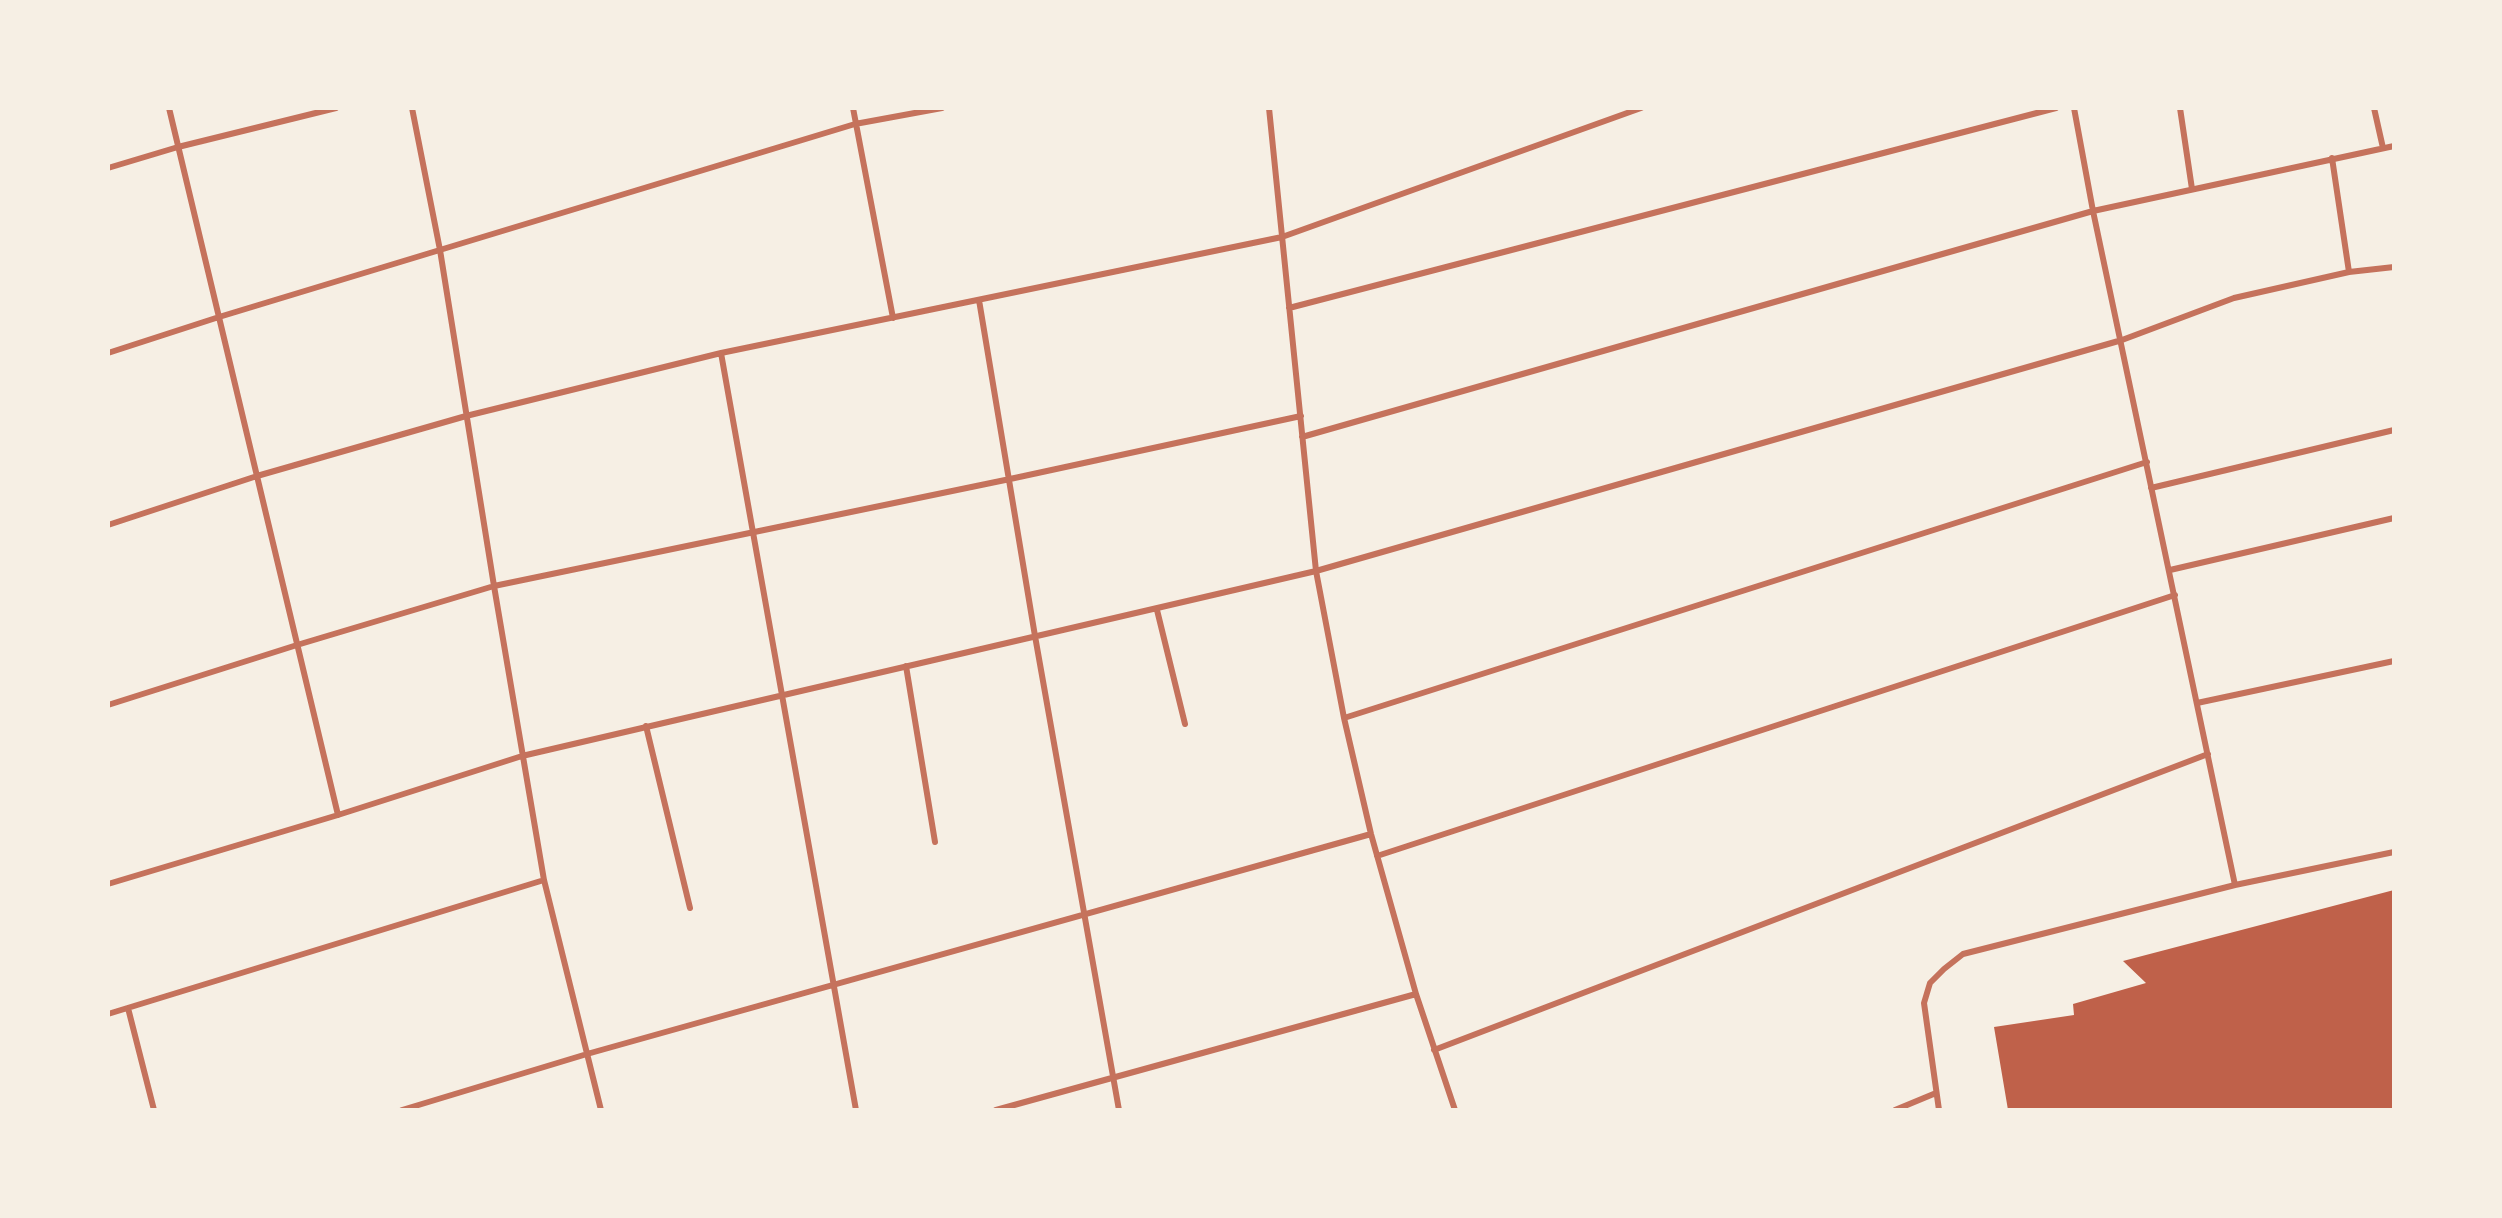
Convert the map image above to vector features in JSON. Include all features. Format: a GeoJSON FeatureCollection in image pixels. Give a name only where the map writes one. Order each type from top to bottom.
{"type":"FeatureCollection","features":[{"type":"Feature","properties":{"kind":"street"},"geometry":{"type":"LineString","coordinates":[[169,108],[338,815]]}},
{"type":"Feature","properties":{"kind":"street"},"geometry":{"type":"LineString","coordinates":[[108,168],[178,147],[336,108]]}},
{"type":"Feature","properties":{"kind":"street"},"geometry":{"type":"LineString","coordinates":[[412,108],[440,250],[544,880],[601,1110]]}},
{"type":"Feature","properties":{"kind":"street"},"geometry":{"type":"LineString","coordinates":[[853,108],[893,318]]}},
{"type":"Feature","properties":{"kind":"street"},"geometry":{"type":"LineString","coordinates":[[108,353],[219,317],[855,124],[942,108]]}},
{"type":"Feature","properties":{"kind":"street"},"geometry":{"type":"LineString","coordinates":[[1269,108],[1316,571],[1344,718],[1371,834],[1416,994],[1455,1110]]}},
{"type":"Feature","properties":{"kind":"street"},"geometry":{"type":"LineString","coordinates":[[108,525],[257,476],[466,416],[721,353],[1282,237],[1641,108]]}},
{"type":"Feature","properties":{"kind":"street"},"geometry":{"type":"LineString","coordinates":[[1289,308],[2056,108]]}},
{"type":"Feature","properties":{"kind":"street"},"geometry":{"type":"LineString","coordinates":[[2074,108],[2093,211],[2235,885]]}},
{"type":"Feature","properties":{"kind":"street"},"geometry":{"type":"LineString","coordinates":[[2180,108],[2192,189]]}},
{"type":"Feature","properties":{"kind":"street"},"geometry":{"type":"LineString","coordinates":[[2374,108],[2383,148]]}},
{"type":"Feature","properties":{"kind":"street"},"geometry":{"type":"LineString","coordinates":[[1302,437],[2093,211],[2394,146]]}},
{"type":"Feature","properties":{"kind":"street"},"geometry":{"type":"LineString","coordinates":[[2332,158],[2349,273]]}},
{"type":"Feature","properties":{"kind":"street"},"geometry":{"type":"LineString","coordinates":[[108,884],[338,815],[522,756],[1316,571],[2122,340],[2234,298],[2349,273],[2394,267]]}},
{"type":"Feature","properties":{"kind":"street"},"geometry":{"type":"LineString","coordinates":[[979,300],[1035,636],[1119,1110]]}},
{"type":"Feature","properties":{"kind":"street"},"geometry":{"type":"LineString","coordinates":[[721,353],[856,1110]]}},
{"type":"Feature","properties":{"kind":"street"},"geometry":{"type":"LineString","coordinates":[[108,705],[494,586],[1300,416]]}},
{"type":"Feature","properties":{"kind":"street"},"geometry":{"type":"LineString","coordinates":[[2151,488],[2394,430]]}},
{"type":"Feature","properties":{"kind":"street"},"geometry":{"type":"LineString","coordinates":[[1344,718],[2147,462]]}},
{"type":"Feature","properties":{"kind":"street"},"geometry":{"type":"LineString","coordinates":[[2170,570],[2394,518]]}},
{"type":"Feature","properties":{"kind":"street"},"geometry":{"type":"LineString","coordinates":[[1377,856],[2175,595]]}},
{"type":"Feature","properties":{"kind":"street"},"geometry":{"type":"LineString","coordinates":[[1157,609],[1185,724]]}},
{"type":"Feature","properties":{"kind":"street"},"geometry":{"type":"LineString","coordinates":[[2198,703],[2394,661]]}},
{"type":"Feature","properties":{"kind":"street"},"geometry":{"type":"LineString","coordinates":[[906,666],[935,842]]}},
{"type":"Feature","properties":{"kind":"street"},"geometry":{"type":"LineString","coordinates":[[646,726],[690,908]]}},
{"type":"Feature","properties":{"kind":"street"},"geometry":{"type":"LineString","coordinates":[[1434,1050],[2208,754]]}},
{"type":"Feature","properties":{"kind":"street"},"geometry":{"type":"LineString","coordinates":[[402,1110],[587,1054],[1371,834]]}},
{"type":"Feature","properties":{"kind":"street"},"geometry":{"type":"LineString","coordinates":[[1939,1110],[1924,1003],[1930,983],[1963,954],[2235,885],[2394,852]]}},
{"type":"Feature","properties":{"kind":"street"},"geometry":{"type":"LineString","coordinates":[[108,1014],[544,880]]}},
{"type":"Feature","properties":{"kind":"street"},"geometry":{"type":"LineString","coordinates":[[996,1110],[1416,994]]}},
{"type":"Feature","properties":{"kind":"street"},"geometry":{"type":"LineString","coordinates":[[128,1008],[154,1110]]}},
{"type":"Feature","properties":{"kind":"street"},"geometry":{"type":"LineString","coordinates":[[1895,1110],[1936,1094]]}},
{"type":"Feature","properties":{"kind":"building"},"geometry":{"type":"Polygon","coordinates":[[[2394,890],[2394,1110],[2008,1110],[1994,1027],[2074,1015],[2073,1004],[2146,983],[2123,961],[2394,890]]]}}]}
